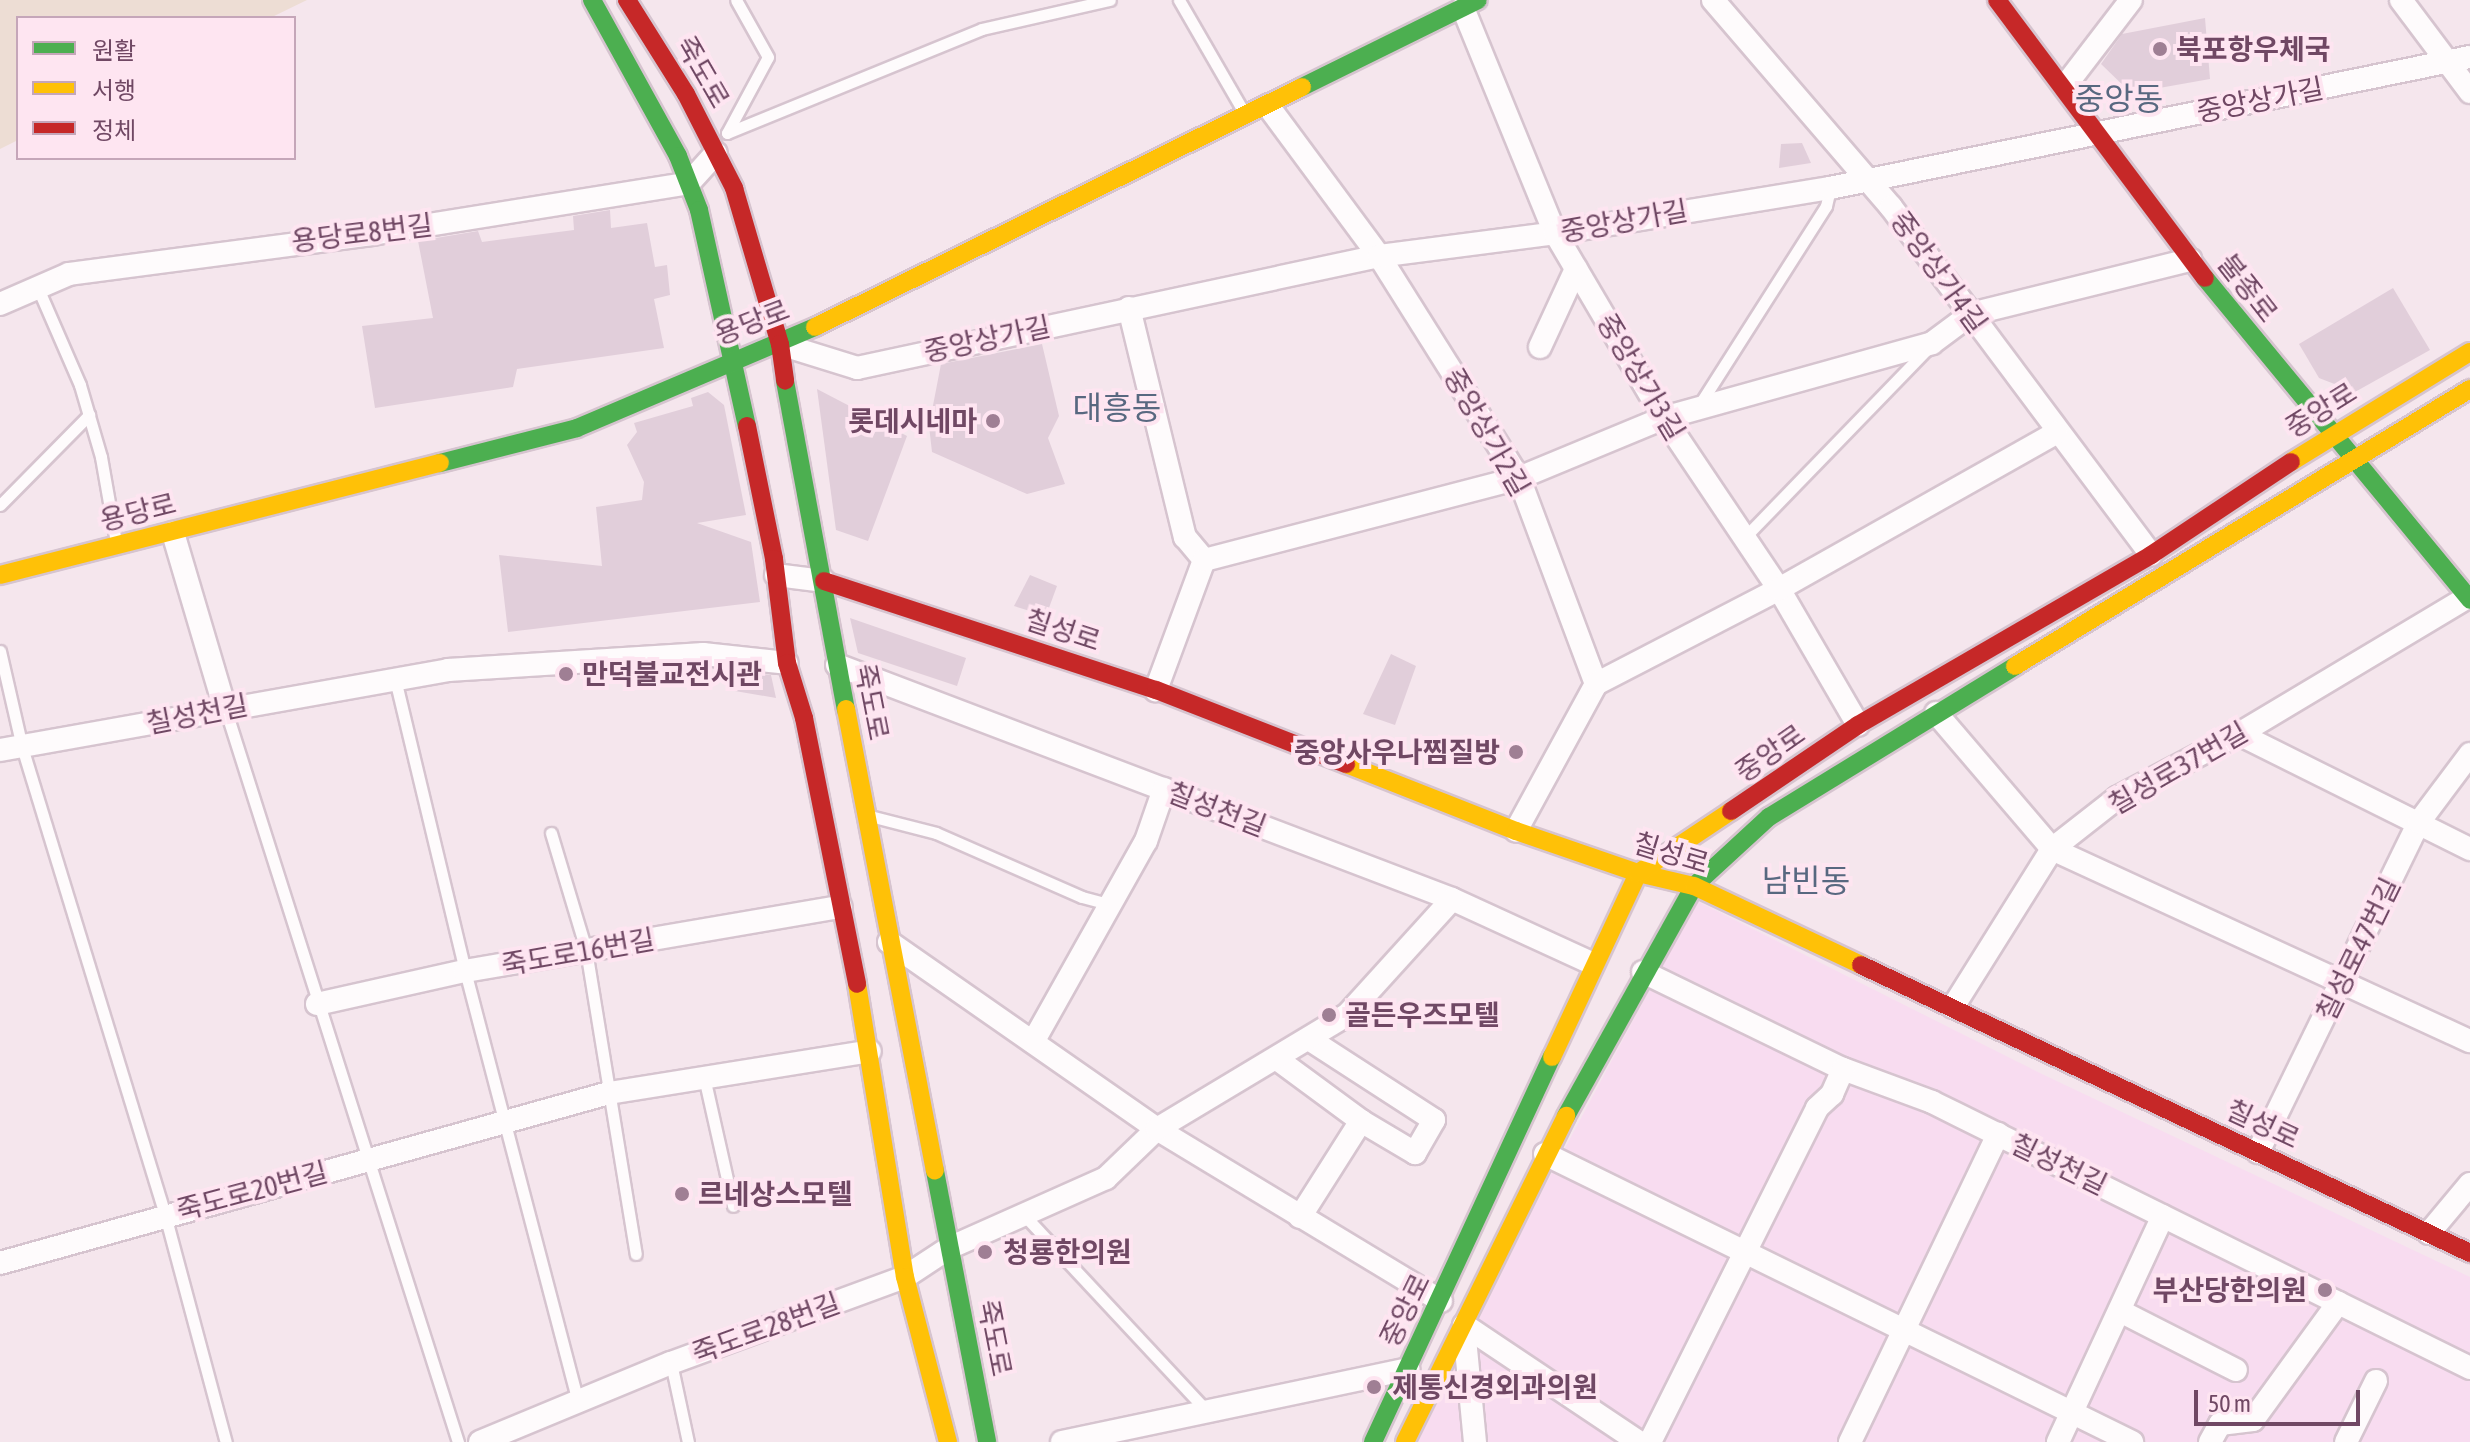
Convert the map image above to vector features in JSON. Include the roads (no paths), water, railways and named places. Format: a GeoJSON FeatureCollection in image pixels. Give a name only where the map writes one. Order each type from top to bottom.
{"type":"FeatureCollection","features":[{"type":"Feature","properties":{"kind":"main road"},"geometry":{"type":"LineString","coordinates":[[592,0],[689,183],[734,358],[776,575],[787,663],[870,1051],[905,1277],[948,1442]]}},
{"type":"Feature","properties":{"kind":"main road","name":"죽도로"},"geometry":{"type":"LineString","coordinates":[[627,0],[686,94],[734,188],[780,344],[795,446],[824,581],[889,942],[987,1442]]}},
{"type":"Feature","properties":{"kind":"main road","name":"불종로"},"geometry":{"type":"LineString","coordinates":[[1997,0],[2099,131],[2190,260],[2330,436],[2355,461],[2469,598]]}},
{"type":"Feature","properties":{"kind":"main road","name":"용당로"},"geometry":{"type":"LineString","coordinates":[[0,575],[577,428],[734,358],[780,344],[1470,4]]}},
{"type":"Feature","properties":{"kind":"main road","name":"중앙로"},"geometry":{"type":"LineString","coordinates":[[1373,1442],[1638,873],[1858,725],[2151,555],[2330,436],[2470,352]]}},
{"type":"Feature","properties":{"kind":"main road","name":"중앙로"},"geometry":{"type":"LineString","coordinates":[[1405,1442],[1545,1154],[1643,972],[1694,886],[1769,817],[2470,389]]}},
{"type":"Feature","properties":{"kind":"main road","name":"칠성로"},"geometry":{"type":"LineString","coordinates":[[824,581],[1156,690],[1516,831],[1638,873],[1694,886],[2470,1253]]}},
{"type":"Feature","properties":{"kind":"street","name":"중앙상가4길"},"geometry":{"type":"LineString","coordinates":[[1713,0],[1868,178],[2056,433],[2151,555]]}},
{"type":"Feature","properties":{"kind":"street"},"geometry":{"type":"LineString","coordinates":[[2065,86],[2131,0]]}},
{"type":"Feature","properties":{"kind":"street"},"geometry":{"type":"LineString","coordinates":[[2401,0],[2460,60],[2470,92]]}},
{"type":"Feature","properties":{"kind":"street","name":"중앙상가3길"},"geometry":{"type":"LineString","coordinates":[[1470,4],[1555,233],[1664,418],[1779,589],[1858,725]]}},
{"type":"Feature","properties":{"kind":"street","name":"중앙상가길"},"geometry":{"type":"LineString","coordinates":[[780,344],[857,368],[1379,256],[1555,233],[1830,188],[2460,60]]}},
{"type":"Feature","properties":{"kind":"street","name":"중앙상가2길"},"geometry":{"type":"LineString","coordinates":[[1268,106],[1379,256],[1519,478],[1596,684]]}},
{"type":"Feature","properties":{"kind":"street"},"geometry":{"type":"LineString","coordinates":[[689,183],[716,153]]}},
{"type":"Feature","properties":{"kind":"street","name":"용당로8번길"},"geometry":{"type":"LineString","coordinates":[[0,304],[69,274],[372,234],[689,183]]}},
{"type":"Feature","properties":{"kind":"street"},"geometry":{"type":"LineString","coordinates":[[1204,560],[1519,478],[1664,418],[1932,343],[1971,314],[2190,260]]}},
{"type":"Feature","properties":{"kind":"street"},"geometry":{"type":"LineString","coordinates":[[1540,347],[1576,269]]}},
{"type":"Feature","properties":{"kind":"street"},"geometry":{"type":"LineString","coordinates":[[1129,308],[1185,537],[1204,560]]}},
{"type":"Feature","properties":{"kind":"street"},"geometry":{"type":"LineString","coordinates":[[1516,831],[1596,684],[1779,589],[2056,433]]}},
{"type":"Feature","properties":{"kind":"street"},"geometry":{"type":"LineString","coordinates":[[173,533],[225,708]]}},
{"type":"Feature","properties":{"kind":"street"},"geometry":{"type":"LineString","coordinates":[[1156,690],[1204,560]]}},
{"type":"Feature","properties":{"kind":"street"},"geometry":{"type":"LineString","coordinates":[[776,575],[824,581]]}},
{"type":"Feature","properties":{"kind":"street","name":"칠성로37번길"},"geometry":{"type":"LineString","coordinates":[[1953,1007],[2052,849],[2117,798],[2239,734],[2469,598]]}},
{"type":"Feature","properties":{"kind":"street","name":"칠성천길"},"geometry":{"type":"LineString","coordinates":[[11,749],[448,670],[703,654],[787,663]]}},
{"type":"Feature","properties":{"kind":"street","name":"칠성천길"},"geometry":{"type":"LineString","coordinates":[[837,665],[1452,899],[1593,964]]}},
{"type":"Feature","properties":{"kind":"street"},"geometry":{"type":"LineString","coordinates":[[1936,713],[2052,849],[2342,986],[2470,1041]]}},
{"type":"Feature","properties":{"kind":"street"},"geometry":{"type":"LineString","coordinates":[[2239,734],[2470,849]]}},
{"type":"Feature","properties":{"kind":"street","name":"칠성로47번길"},"geometry":{"type":"LineString","coordinates":[[2258,1152],[2342,986],[2419,822],[2470,754]]}},
{"type":"Feature","properties":{"kind":"street"},"geometry":{"type":"LineString","coordinates":[[1033,1042],[1113,905],[1146,841],[1164,789]]}},
{"type":"Feature","properties":{"kind":"street","name":"죽도로28번길"},"geometry":{"type":"LineString","coordinates":[[480,1442],[671,1363],[905,1277],[949,1248],[1106,1178],[1157,1129],[1347,1015],[1452,899]]}},
{"type":"Feature","properties":{"kind":"street","name":"죽도로16번길"},"geometry":{"type":"LineString","coordinates":[[317,1004],[465,971],[841,907]]}},
{"type":"Feature","properties":{"kind":"street"},"geometry":{"type":"LineString","coordinates":[[889,942],[1157,1129],[1441,1301]]}},
{"type":"Feature","properties":{"kind":"street","name":"칠성천길"},"geometry":{"type":"LineString","coordinates":[[1643,972],[1843,1069],[1932,1102],[2470,1368]]}},
{"type":"Feature","properties":{"kind":"street"},"geometry":{"type":"LineString","coordinates":[[1277,1059],[1361,1121],[1415,1153],[1434,1120],[1309,1039]]}},
{"type":"Feature","properties":{"kind":"street","name":"죽도로20번길"},"geometry":{"type":"LineString","coordinates":[[0,1263],[609,1093],[870,1051]]}},
{"type":"Feature","properties":{"kind":"street"},"geometry":{"type":"LineString","coordinates":[[1650,1442],[1817,1108],[1832,1094],[1843,1069]]}},
{"type":"Feature","properties":{"kind":"street"},"geometry":{"type":"LineString","coordinates":[[1300,1217],[1361,1121]]}},
{"type":"Feature","properties":{"kind":"street"},"geometry":{"type":"LineString","coordinates":[[1850,1442],[1998,1134]]}},
{"type":"Feature","properties":{"kind":"street"},"geometry":{"type":"LineString","coordinates":[[1545,1154],[2132,1442]]}},
{"type":"Feature","properties":{"kind":"street"},"geometry":{"type":"LineString","coordinates":[[2429,1233],[2470,1184]]}},
{"type":"Feature","properties":{"kind":"street"},"geometry":{"type":"LineString","coordinates":[[2058,1442],[2163,1216]]}},
{"type":"Feature","properties":{"kind":"street"},"geometry":{"type":"LineString","coordinates":[[2210,1442],[2220,1424],[2253,1420],[2338,1303]]}},
{"type":"Feature","properties":{"kind":"street"},"geometry":{"type":"LineString","coordinates":[[2120,1311],[2236,1370]]}},
{"type":"Feature","properties":{"kind":"street"},"geometry":{"type":"LineString","coordinates":[[1464,1325],[1475,1442]]}},
{"type":"Feature","properties":{"kind":"street"},"geometry":{"type":"LineString","coordinates":[[1464,1325],[1639,1442]]}},
{"type":"Feature","properties":{"kind":"street"},"geometry":{"type":"LineString","coordinates":[[1062,1442],[1408,1369]]}},
{"type":"Feature","properties":{"kind":"street"},"geometry":{"type":"LineString","coordinates":[[2346,1442],[2376,1381]]}},
{"type":"Feature","properties":{"kind":"lane"},"geometry":{"type":"LineString","coordinates":[[716,153],[768,57],[736,0]]}},
{"type":"Feature","properties":{"kind":"lane"},"geometry":{"type":"LineString","coordinates":[[727,133],[982,29],[1110,0]]}},
{"type":"Feature","properties":{"kind":"lane"},"geometry":{"type":"LineString","coordinates":[[1179,0],[1246,115]]}},
{"type":"Feature","properties":{"kind":"lane"},"geometry":{"type":"LineString","coordinates":[[1698,408],[1826,206],[1830,188]]}},
{"type":"Feature","properties":{"kind":"lane"},"geometry":{"type":"LineString","coordinates":[[37,286],[89,415],[117,546]]}},
{"type":"Feature","properties":{"kind":"lane"},"geometry":{"type":"LineString","coordinates":[[1744,538],[1932,343]]}},
{"type":"Feature","properties":{"kind":"lane"},"geometry":{"type":"LineString","coordinates":[[0,505],[89,415]]}},
{"type":"Feature","properties":{"kind":"lane"},"geometry":{"type":"LineString","coordinates":[[0,651],[11,749],[165,1215],[226,1442]]}},
{"type":"Feature","properties":{"kind":"lane"},"geometry":{"type":"LineString","coordinates":[[395,679],[465,971],[578,1401]]}},
{"type":"Feature","properties":{"kind":"lane"},"geometry":{"type":"LineString","coordinates":[[225,708],[365,1160],[458,1442]]}},
{"type":"Feature","properties":{"kind":"lane"},"geometry":{"type":"LineString","coordinates":[[865,815],[936,833],[1082,897],[1113,905]]}},
{"type":"Feature","properties":{"kind":"lane"},"geometry":{"type":"LineString","coordinates":[[551,833],[586,950],[636,1254]]}},
{"type":"Feature","properties":{"kind":"lane"},"geometry":{"type":"LineString","coordinates":[[704,1077],[733,1206]]}},
{"type":"Feature","properties":{"kind":"lane"},"geometry":{"type":"LineString","coordinates":[[1024,1215],[1107,1310],[1208,1412]]}},
{"type":"Feature","properties":{"kind":"lane"},"geometry":{"type":"LineString","coordinates":[[671,1363],[688,1442]]}},
{"type":"Feature","properties":{"kind":"place","name":"북포항우체국"},"geometry":{"type":"Point","coordinates":[2160,49]}},
{"type":"Feature","properties":{"kind":"place","name":"롯데시네마"},"geometry":{"type":"Point","coordinates":[993,421]}},
{"type":"Feature","properties":{"kind":"place","name":"만덕불교전시관"},"geometry":{"type":"Point","coordinates":[566,674]}},
{"type":"Feature","properties":{"kind":"place","name":"중앙사우나찜질방"},"geometry":{"type":"Point","coordinates":[1516,752]}},
{"type":"Feature","properties":{"kind":"place","name":"골든우즈모텔"},"geometry":{"type":"Point","coordinates":[1329,1015]}},
{"type":"Feature","properties":{"kind":"place","name":"르네상스모텔"},"geometry":{"type":"Point","coordinates":[682,1194]}},
{"type":"Feature","properties":{"kind":"place","name":"청룡한의원"},"geometry":{"type":"Point","coordinates":[985,1252]}},
{"type":"Feature","properties":{"kind":"place","name":"부산당한의원"},"geometry":{"type":"Point","coordinates":[2325,1290]}},
{"type":"Feature","properties":{"kind":"place","name":"제통신경외과의원"},"geometry":{"type":"Point","coordinates":[1374,1387]}},
{"type":"Feature","properties":{"kind":"district","name":"중앙동"},"geometry":{"type":"Point","coordinates":[2119,99]}},
{"type":"Feature","properties":{"kind":"district","name":"대흥동"},"geometry":{"type":"Point","coordinates":[1117,408]}},
{"type":"Feature","properties":{"kind":"district","name":"남빈동"},"geometry":{"type":"Point","coordinates":[1806,881]}}]}
